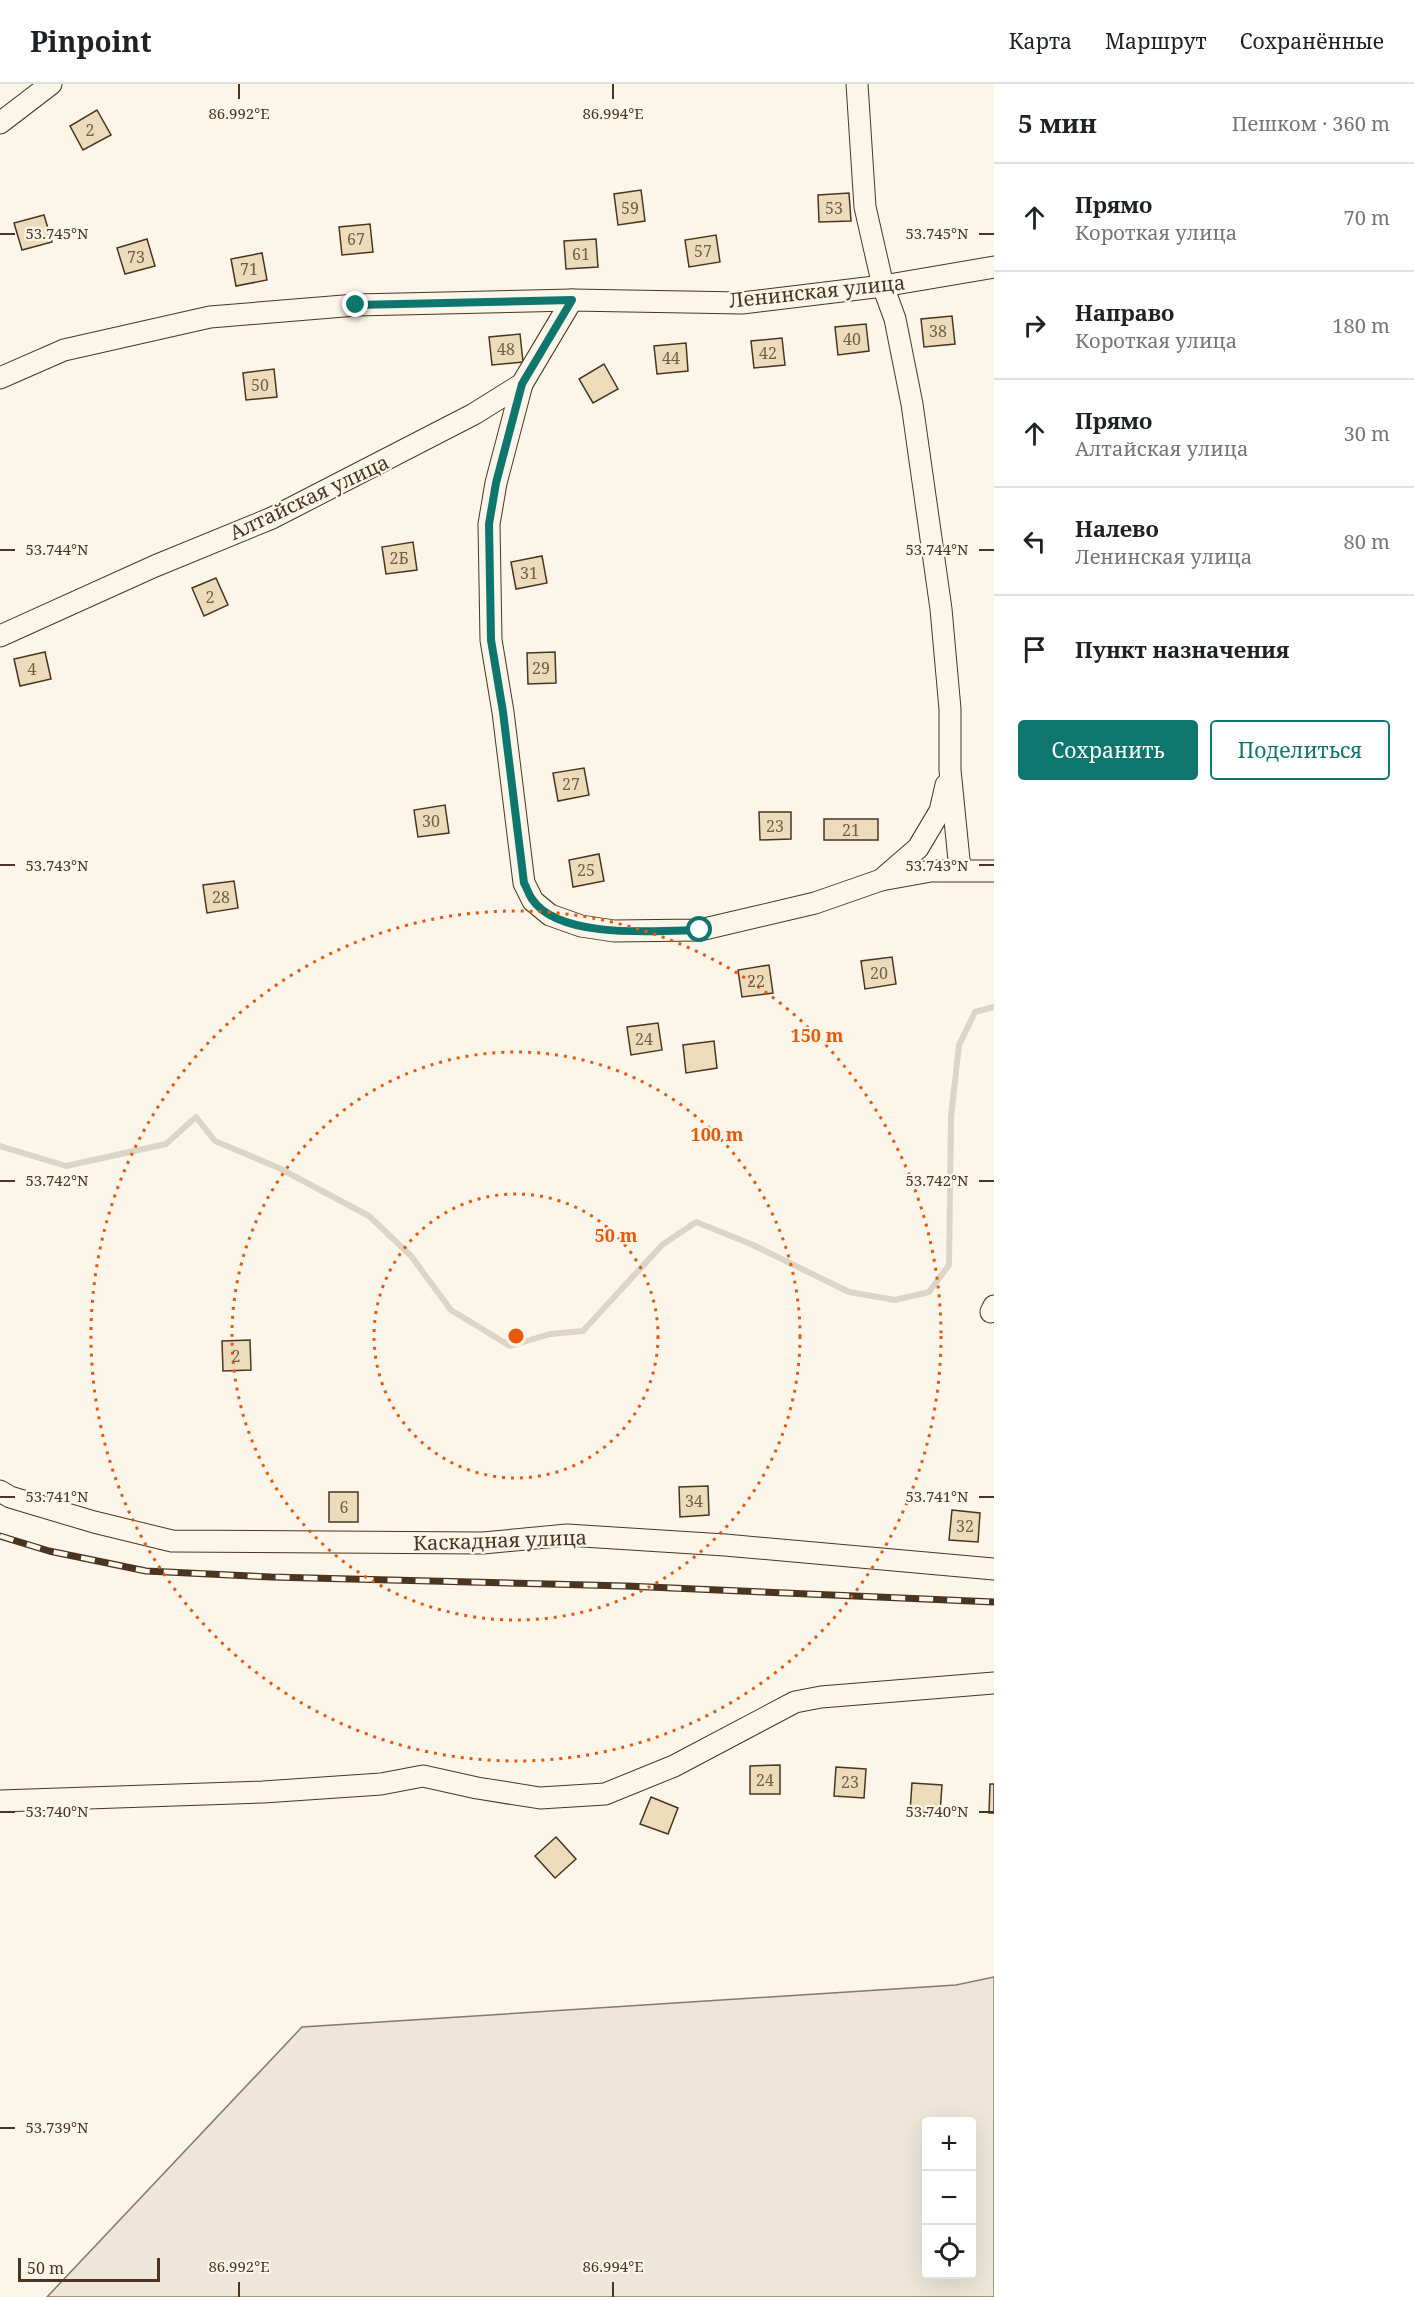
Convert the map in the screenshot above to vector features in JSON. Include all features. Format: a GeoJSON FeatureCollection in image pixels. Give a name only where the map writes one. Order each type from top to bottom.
{"type":"FeatureCollection","features":[{"type":"Feature","properties":{"kind":"street"},"geometry":{"type":"LineString","coordinates":[[0,123],[51,84]]}},
{"type":"Feature","properties":{"kind":"street"},"geometry":{"type":"LineString","coordinates":[[857,84],[866,207],[912,404],[940,597],[950,709],[950,770],[960,870]]}},
{"type":"Feature","properties":{"kind":"street","name":"Ленинская улица"},"geometry":{"type":"LineString","coordinates":[[0,378],[64,350],[210,317],[356,305],[572,300],[742,303],[883,286],[994,267]]}},
{"type":"Feature","properties":{"kind":"street","name":"Алтайская улица"},"geometry":{"type":"LineString","coordinates":[[0,636],[155,566],[272,518],[474,414],[522,384],[572,300]]}},
{"type":"Feature","properties":{"kind":"street"},"geometry":{"type":"LineString","coordinates":[[522,384],[496,483],[489,524],[491,640],[503,712],[524,883],[533,901],[550,915],[581,926],[614,931],[700,930],[815,903],[881,880],[931,871],[994,871]]}},
{"type":"Feature","properties":{"kind":"street"},"geometry":{"type":"LineString","coordinates":[[881,880],[918,848],[940,811],[950,770]]}},
{"type":"Feature","properties":{"kind":"street","name":"Каскадная улица"},"geometry":{"type":"LineString","coordinates":[[5,1494],[94,1522],[172,1541],[483,1543],[567,1535],[725,1545],[994,1569]]}},
{"type":"Feature","properties":{"kind":"street"},"geometry":{"type":"LineString","coordinates":[[0,1801],[263,1792],[381,1784],[423,1776],[477,1788],[540,1798],[605,1794],[674,1766],[795,1702],[821,1697],[994,1683]]}},
{"type":"Feature","properties":{"kind":"shaded area"},"geometry":{"type":"Polygon","coordinates":[[[994,1977],[994,2297],[47,2297],[302,2027],[956,1985],[994,1977]]]}},
{"type":"Feature","properties":{"kind":"building"},"geometry":{"type":"Polygon","coordinates":[[[97,110],[111,135],[83,150],[70,126],[97,110]]]}},
{"type":"Feature","properties":{"kind":"building"},"geometry":{"type":"Polygon","coordinates":[[[641,190],[645,221],[618,225],[614,194],[641,190]]]}},
{"type":"Feature","properties":{"kind":"building"},"geometry":{"type":"Polygon","coordinates":[[[849,193],[851,221],[819,222],[818,195],[849,193]]]}},
{"type":"Feature","properties":{"kind":"building"},"geometry":{"type":"Polygon","coordinates":[[[44,215],[52,242],[22,250],[14,223],[44,215]]]}},
{"type":"Feature","properties":{"kind":"building"},"geometry":{"type":"Polygon","coordinates":[[[370,224],[373,252],[342,255],[339,227],[370,224]]]}},
{"type":"Feature","properties":{"kind":"building"},"geometry":{"type":"Polygon","coordinates":[[[716,235],[720,262],[689,267],[685,240],[716,235]]]}},
{"type":"Feature","properties":{"kind":"building"},"geometry":{"type":"Polygon","coordinates":[[[147,239],[155,266],[125,274],[117,248],[147,239]]]}},
{"type":"Feature","properties":{"kind":"building"},"geometry":{"type":"Polygon","coordinates":[[[596,239],[598,267],[566,269],[564,241],[596,239]]]}},
{"type":"Feature","properties":{"kind":"building"},"geometry":{"type":"Polygon","coordinates":[[[262,253],[267,280],[236,286],[231,259],[262,253]]]}},
{"type":"Feature","properties":{"kind":"building"},"geometry":{"type":"Polygon","coordinates":[[[952,316],[955,344],[924,347],[921,319],[952,316]]]}},
{"type":"Feature","properties":{"kind":"building"},"geometry":{"type":"Polygon","coordinates":[[[866,324],[869,351],[838,355],[835,327],[866,324]]]}},
{"type":"Feature","properties":{"kind":"building"},"geometry":{"type":"Polygon","coordinates":[[[520,334],[523,362],[492,365],[489,337],[520,334]]]}},
{"type":"Feature","properties":{"kind":"building"},"geometry":{"type":"Polygon","coordinates":[[[782,338],[785,365],[754,368],[751,341],[782,338]]]}},
{"type":"Feature","properties":{"kind":"building"},"geometry":{"type":"Polygon","coordinates":[[[686,343],[688,371],[657,374],[654,346],[686,343]]]}},
{"type":"Feature","properties":{"kind":"building"},"geometry":{"type":"Polygon","coordinates":[[[604,364],[618,389],[593,403],[579,379],[604,364]]]}},
{"type":"Feature","properties":{"kind":"building"},"geometry":{"type":"Polygon","coordinates":[[[274,369],[277,397],[246,400],[243,373],[274,369]]]}},
{"type":"Feature","properties":{"kind":"building"},"geometry":{"type":"Polygon","coordinates":[[[413,542],[417,570],[386,574],[382,547],[413,542]]]}},
{"type":"Feature","properties":{"kind":"building"},"geometry":{"type":"Polygon","coordinates":[[[542,556],[547,583],[516,589],[511,562],[542,556]]]}},
{"type":"Feature","properties":{"kind":"building"},"geometry":{"type":"Polygon","coordinates":[[[216,578],[228,605],[204,616],[192,588],[216,578]]]}},
{"type":"Feature","properties":{"kind":"building"},"geometry":{"type":"Polygon","coordinates":[[[45,652],[51,679],[20,686],[14,659],[45,652]]]}},
{"type":"Feature","properties":{"kind":"building"},"geometry":{"type":"Polygon","coordinates":[[[555,652],[556,683],[528,684],[527,653],[555,652]]]}},
{"type":"Feature","properties":{"kind":"building"},"geometry":{"type":"Polygon","coordinates":[[[584,768],[589,795],[558,801],[553,773],[584,768]]]}},
{"type":"Feature","properties":{"kind":"building"},"geometry":{"type":"Polygon","coordinates":[[[445,805],[449,833],[418,837],[414,810],[445,805]]]}},
{"type":"Feature","properties":{"kind":"building"},"geometry":{"type":"Polygon","coordinates":[[[759,812],[791,812],[791,839],[760,840],[759,812]]]}},
{"type":"Feature","properties":{"kind":"building"},"geometry":{"type":"Polygon","coordinates":[[[824,819],[878,819],[878,840],[824,840],[824,819]]]}},
{"type":"Feature","properties":{"kind":"building"},"geometry":{"type":"Polygon","coordinates":[[[599,854],[604,881],[573,887],[569,860],[599,854]]]}},
{"type":"Feature","properties":{"kind":"building"},"geometry":{"type":"Polygon","coordinates":[[[234,881],[238,908],[207,913],[203,885],[234,881]]]}},
{"type":"Feature","properties":{"kind":"building"},"geometry":{"type":"Polygon","coordinates":[[[892,957],[896,984],[865,989],[861,961],[892,957]]]}},
{"type":"Feature","properties":{"kind":"building"},"geometry":{"type":"Polygon","coordinates":[[[769,965],[773,993],[742,997],[738,970],[769,965]]]}},
{"type":"Feature","properties":{"kind":"building"},"geometry":{"type":"Polygon","coordinates":[[[658,1023],[662,1050],[631,1055],[627,1027],[658,1023]]]}},
{"type":"Feature","properties":{"kind":"building"},"geometry":{"type":"Polygon","coordinates":[[[714,1041],[717,1068],[686,1073],[683,1045],[714,1041]]]}},
{"type":"Feature","properties":{"kind":"building"},"geometry":{"type":"Polygon","coordinates":[[[250,1340],[251,1370],[223,1371],[222,1341],[250,1340]]]}},
{"type":"Feature","properties":{"kind":"building"},"geometry":{"type":"Polygon","coordinates":[[[708,1486],[709,1515],[680,1517],[679,1487],[708,1486]]]}},
{"type":"Feature","properties":{"kind":"building"},"geometry":{"type":"Polygon","coordinates":[[[329,1492],[358,1492],[358,1522],[329,1522],[329,1492]]]}},
{"type":"Feature","properties":{"kind":"building"},"geometry":{"type":"Polygon","coordinates":[[[952,1510],[980,1513],[978,1542],[949,1540],[952,1510]]]}},
{"type":"Feature","properties":{"kind":"building"},"geometry":{"type":"Polygon","coordinates":[[[780,1765],[780,1794],[750,1794],[750,1766],[780,1765]]]}},
{"type":"Feature","properties":{"kind":"building"},"geometry":{"type":"Polygon","coordinates":[[[836,1767],[866,1769],[864,1798],[834,1796],[836,1767]]]}},
{"type":"Feature","properties":{"kind":"building"},"geometry":{"type":"Polygon","coordinates":[[[912,1783],[942,1785],[940,1813],[910,1812],[912,1783]]]}},
{"type":"Feature","properties":{"kind":"building"},"geometry":{"type":"Polygon","coordinates":[[[990,1784],[994,1784],[994,1813],[989,1813],[990,1784]]]}},
{"type":"Feature","properties":{"kind":"building"},"geometry":{"type":"Polygon","coordinates":[[[651,1797],[678,1808],[668,1834],[640,1824],[651,1797]]]}},
{"type":"Feature","properties":{"kind":"building"},"geometry":{"type":"Polygon","coordinates":[[[556,1837],[576,1859],[555,1878],[535,1856],[556,1837]]]}},
{"type":"Feature","properties":{"kind":"waterway"},"geometry":{"type":"LineString","coordinates":[[0,1146],[66,1166],[166,1144],[196,1117],[215,1141],[279,1168],[369,1216],[411,1256],[451,1310],[510,1346],[550,1334],[583,1331],[662,1245],[696,1222],[751,1244],[849,1292],[895,1300],[929,1292],[949,1265],[951,1117],[959,1045],[975,1012],[994,1007]]}},
{"type":"Feature","properties":{"kind":"railway"},"geometry":{"type":"LineString","coordinates":[[0,1536],[49,1551],[146,1571],[271,1577],[626,1586],[994,1602]]}},
{"type":"Feature","properties":{"kind":"route"},"geometry":{"type":"LineString","coordinates":[[356,305],[572,300],[522,384],[496,483],[489,524],[491,640],[503,712],[524,883],[533,901],[550,915],[581,926],[614,931],[700,930]]}}]}
